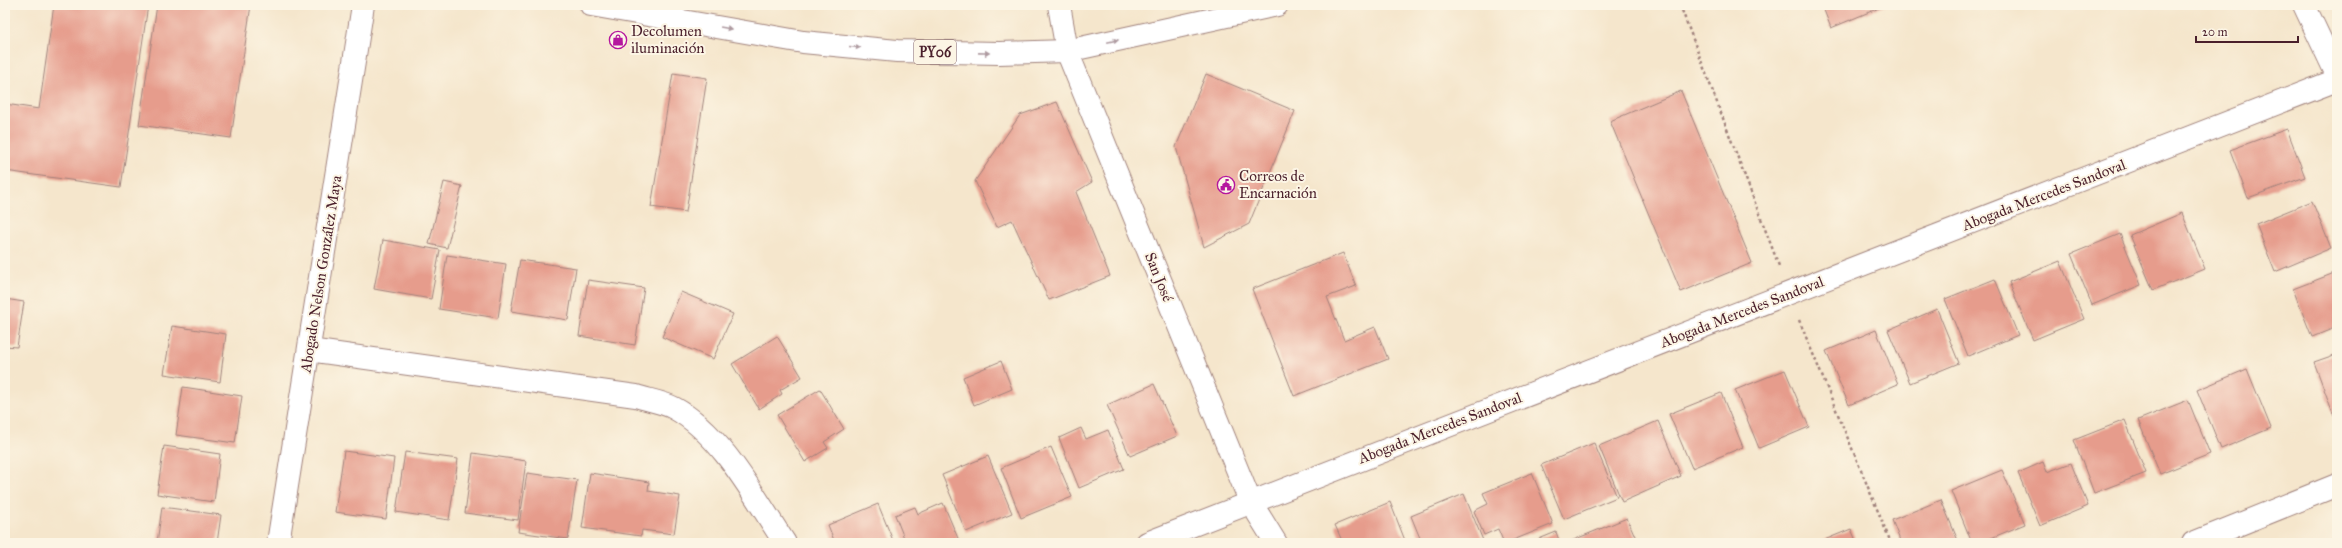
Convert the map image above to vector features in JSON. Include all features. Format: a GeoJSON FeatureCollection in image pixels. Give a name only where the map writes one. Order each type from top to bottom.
{"type":"FeatureCollection","features":[{"type":"Feature","properties":{"kind":"main road","name":"Abogado Nelson González Maya"},"geometry":{"type":"LineString","coordinates":[[278,543],[363,5]]}},
{"type":"Feature","properties":{"kind":"main road","name":"PY06"},"geometry":{"type":"LineString","coordinates":[[591,5],[802,42],[897,51],[999,53],[1067,50],[1277,5]]}},
{"type":"Feature","properties":{"kind":"main road","name":"San José"},"geometry":{"type":"LineString","coordinates":[[1060,5],[1067,50],[1250,501],[1276,543]]}},
{"type":"Feature","properties":{"kind":"main road"},"geometry":{"type":"LineString","coordinates":[[2304,5],[2337,76]]}},
{"type":"Feature","properties":{"kind":"main road","name":"Abogada Mercedes Sandoval"},"geometry":{"type":"LineString","coordinates":[[1147,543],[1250,501],[2337,80]]}},
{"type":"Feature","properties":{"kind":"main road"},"geometry":{"type":"LineString","coordinates":[[309,350],[636,396],[673,407],[709,436],[733,465],[785,543]]}},
{"type":"Feature","properties":{"kind":"main road"},"geometry":{"type":"LineString","coordinates":[[2193,543],[2337,485]]}},
{"type":"Feature","properties":{"kind":"building"},"geometry":{"type":"Polygon","coordinates":[[[54,5],[148,5],[121,187],[5,171],[5,104],[39,109],[54,5]]]}},
{"type":"Feature","properties":{"kind":"building"},"geometry":{"type":"Polygon","coordinates":[[[157,5],[251,5],[231,138],[139,125],[157,5]]]}},
{"type":"Feature","properties":{"kind":"building"},"geometry":{"type":"Polygon","coordinates":[[[1822,5],[1886,5],[1831,28],[1822,5]]]}},
{"type":"Feature","properties":{"kind":"building"},"geometry":{"type":"Polygon","coordinates":[[[673,73],[707,78],[686,212],[651,207],[673,73]]]}},
{"type":"Feature","properties":{"kind":"building","name":"Correos de Encarnación"},"geometry":{"type":"Polygon","coordinates":[[[1206,74],[1295,111],[1249,224],[1204,247],[1176,147],[1206,74]]]}},
{"type":"Feature","properties":{"kind":"building"},"geometry":{"type":"Polygon","coordinates":[[[1681,91],[1752,263],[1681,292],[1610,121],[1681,91]]]}},
{"type":"Feature","properties":{"kind":"building"},"geometry":{"type":"Polygon","coordinates":[[[1057,102],[1092,182],[1076,192],[1110,276],[1049,300],[1012,220],[997,227],[975,181],[1020,115],[1057,102]]]}},
{"type":"Feature","properties":{"kind":"building"},"geometry":{"type":"Polygon","coordinates":[[[2287,129],[2305,177],[2248,198],[2230,150],[2287,129]]]}},
{"type":"Feature","properties":{"kind":"building"},"geometry":{"type":"Polygon","coordinates":[[[444,182],[462,186],[447,248],[429,244],[444,182]]]}},
{"type":"Feature","properties":{"kind":"building"},"geometry":{"type":"Polygon","coordinates":[[[2312,201],[2331,248],[2275,272],[2256,224],[2312,201]]]}},
{"type":"Feature","properties":{"kind":"building"},"geometry":{"type":"Polygon","coordinates":[[[2182,213],[2205,269],[2153,290],[2130,235],[2182,213]]]}},
{"type":"Feature","properties":{"kind":"building"},"geometry":{"type":"Polygon","coordinates":[[[2120,234],[2141,285],[2092,305],[2071,254],[2120,234]]]}},
{"type":"Feature","properties":{"kind":"building"},"geometry":{"type":"Polygon","coordinates":[[[383,240],[440,250],[431,299],[374,289],[383,240]]]}},
{"type":"Feature","properties":{"kind":"building"},"geometry":{"type":"Polygon","coordinates":[[[1343,253],[1356,286],[1327,297],[1344,340],[1375,327],[1388,359],[1294,396],[1252,289],[1343,253]]]}},
{"type":"Feature","properties":{"kind":"building"},"geometry":{"type":"Polygon","coordinates":[[[447,255],[506,264],[498,318],[439,309],[447,255]]]}},
{"type":"Feature","properties":{"kind":"building"},"geometry":{"type":"Polygon","coordinates":[[[520,260],[576,268],[568,320],[511,311],[520,260]]]}},
{"type":"Feature","properties":{"kind":"building"},"geometry":{"type":"Polygon","coordinates":[[[2060,261],[2084,319],[2033,340],[2009,282],[2060,261]]]}},
{"type":"Feature","properties":{"kind":"building"},"geometry":{"type":"Polygon","coordinates":[[[2337,272],[2337,327],[2312,337],[2293,289],[2337,272]]]}},
{"type":"Feature","properties":{"kind":"building"},"geometry":{"type":"Polygon","coordinates":[[[1995,279],[2018,335],[1968,356],[1945,299],[1995,279]]]}},
{"type":"Feature","properties":{"kind":"building"},"geometry":{"type":"Polygon","coordinates":[[[588,280],[644,288],[635,345],[579,336],[588,280]]]}},
{"type":"Feature","properties":{"kind":"building"},"geometry":{"type":"Polygon","coordinates":[[[681,292],[733,314],[713,359],[662,337],[681,292]]]}},
{"type":"Feature","properties":{"kind":"building"},"geometry":{"type":"Polygon","coordinates":[[[5,299],[24,302],[17,347],[5,346],[5,299]]]}},
{"type":"Feature","properties":{"kind":"building"},"geometry":{"type":"Polygon","coordinates":[[[1937,309],[1959,363],[1910,383],[1888,330],[1937,309]]]}},
{"type":"Feature","properties":{"kind":"building"},"geometry":{"type":"Polygon","coordinates":[[[172,326],[226,334],[220,382],[164,374],[172,326]]]}},
{"type":"Feature","properties":{"kind":"building"},"geometry":{"type":"Polygon","coordinates":[[[1876,330],[1898,384],[1849,405],[1826,351],[1876,330]]]}},
{"type":"Feature","properties":{"kind":"building"},"geometry":{"type":"Polygon","coordinates":[[[777,336],[802,377],[780,390],[782,394],[759,409],[732,364],[777,336]]]}},
{"type":"Feature","properties":{"kind":"building"},"geometry":{"type":"Polygon","coordinates":[[[2337,354],[2337,415],[2334,416],[2314,362],[2337,354]]]}},
{"type":"Feature","properties":{"kind":"building"},"geometry":{"type":"Polygon","coordinates":[[[1001,361],[1012,389],[974,405],[963,377],[1001,361]]]}},
{"type":"Feature","properties":{"kind":"building"},"geometry":{"type":"Polygon","coordinates":[[[2247,369],[2271,428],[2221,449],[2197,390],[2247,369]]]}},
{"type":"Feature","properties":{"kind":"building"},"geometry":{"type":"Polygon","coordinates":[[[1785,370],[1809,427],[1759,448],[1735,390],[1785,370]]]}},
{"type":"Feature","properties":{"kind":"building"},"geometry":{"type":"Polygon","coordinates":[[[1154,384],[1177,436],[1130,456],[1107,405],[1154,384]]]}},
{"type":"Feature","properties":{"kind":"building"},"geometry":{"type":"Polygon","coordinates":[[[183,387],[242,396],[235,443],[176,435],[183,387]]]}},
{"type":"Feature","properties":{"kind":"building"},"geometry":{"type":"Polygon","coordinates":[[[820,389],[844,429],[824,442],[828,448],[805,462],[777,415],[820,389]]]}},
{"type":"Feature","properties":{"kind":"building"},"geometry":{"type":"Polygon","coordinates":[[[1721,393],[1743,447],[1692,468],[1669,414],[1721,393]]]}},
{"type":"Feature","properties":{"kind":"building"},"geometry":{"type":"Polygon","coordinates":[[[2188,400],[2210,454],[2160,474],[2138,420],[2188,400]]]}},
{"type":"Feature","properties":{"kind":"building"},"geometry":{"type":"Polygon","coordinates":[[[2125,420],[2146,473],[2094,493],[2074,440],[2125,420]]]}},
{"type":"Feature","properties":{"kind":"building"},"geometry":{"type":"Polygon","coordinates":[[[1658,421],[1681,476],[1622,502],[1599,446],[1658,421]]]}},
{"type":"Feature","properties":{"kind":"building"},"geometry":{"type":"Polygon","coordinates":[[[1081,428],[1086,439],[1108,430],[1124,469],[1079,488],[1059,438],[1081,428]]]}},
{"type":"Feature","properties":{"kind":"building"},"geometry":{"type":"Polygon","coordinates":[[[1594,443],[1617,497],[1564,519],[1541,465],[1594,443]]]}},
{"type":"Feature","properties":{"kind":"building"},"geometry":{"type":"Polygon","coordinates":[[[164,446],[220,454],[214,502],[157,494],[164,446]]]}},
{"type":"Feature","properties":{"kind":"building"},"geometry":{"type":"Polygon","coordinates":[[[1051,447],[1072,497],[1021,518],[1001,468],[1051,447]]]}},
{"type":"Feature","properties":{"kind":"building"},"geometry":{"type":"Polygon","coordinates":[[[344,451],[394,458],[386,519],[335,512],[344,451]]]}},
{"type":"Feature","properties":{"kind":"building"},"geometry":{"type":"Polygon","coordinates":[[[405,452],[458,459],[449,520],[396,512],[405,452]]]}},
{"type":"Feature","properties":{"kind":"building"},"geometry":{"type":"Polygon","coordinates":[[[473,453],[526,461],[518,520],[465,513],[473,453]]]}},
{"type":"Feature","properties":{"kind":"building"},"geometry":{"type":"Polygon","coordinates":[[[988,456],[1012,513],[966,532],[942,475],[988,456]]]}},
{"type":"Feature","properties":{"kind":"building"},"geometry":{"type":"Polygon","coordinates":[[[2043,462],[2047,472],[2071,463],[2088,506],[2040,526],[2018,473],[2043,462]]]}},
{"type":"Feature","properties":{"kind":"building"},"geometry":{"type":"Polygon","coordinates":[[[2002,470],[2025,524],[1979,543],[1972,543],[1951,491],[2002,470]]]}},
{"type":"Feature","properties":{"kind":"building"},"geometry":{"type":"Polygon","coordinates":[[[527,473],[577,480],[568,539],[518,532],[527,473]]]}},
{"type":"Feature","properties":{"kind":"building"},"geometry":{"type":"Polygon","coordinates":[[[590,473],[649,482],[648,491],[680,496],[674,534],[642,530],[641,536],[582,528],[590,473]]]}},
{"type":"Feature","properties":{"kind":"building"},"geometry":{"type":"Polygon","coordinates":[[[1532,473],[1553,524],[1506,543],[1504,543],[1498,529],[1484,535],[1474,511],[1488,504],[1483,493],[1532,473]]]}},
{"type":"Feature","properties":{"kind":"building"},"geometry":{"type":"Polygon","coordinates":[[[1464,494],[1484,543],[1422,543],[1411,516],[1464,494]]]}},
{"type":"Feature","properties":{"kind":"building"},"geometry":{"type":"Polygon","coordinates":[[[1941,500],[1959,543],[1901,543],[1892,520],[1941,500]]]}},
{"type":"Feature","properties":{"kind":"building"},"geometry":{"type":"Polygon","coordinates":[[[1390,502],[1406,543],[1343,543],[1335,525],[1390,502]]]}},
{"type":"Feature","properties":{"kind":"building"},"geometry":{"type":"Polygon","coordinates":[[[943,503],[960,543],[906,543],[895,515],[915,507],[918,514],[943,503]]]}},
{"type":"Feature","properties":{"kind":"building"},"geometry":{"type":"Polygon","coordinates":[[[878,504],[894,543],[835,543],[828,525],[878,504]]]}},
{"type":"Feature","properties":{"kind":"building"},"geometry":{"type":"Polygon","coordinates":[[[162,507],[221,515],[217,543],[157,543],[162,507]]]}},
{"type":"Feature","properties":{"kind":"building"},"geometry":{"type":"Polygon","coordinates":[[[1627,518],[1638,543],[1566,543],[1627,518]]]}},
{"type":"Feature","properties":{"kind":"building"},"geometry":{"type":"Polygon","coordinates":[[[1851,529],[1857,543],[1817,543],[1851,529]]]}},
{"type":"Feature","properties":{"kind":"building"},"geometry":{"type":"Polygon","coordinates":[[[1556,532],[1560,543],[1540,543],[1539,539],[1556,532]]]}},
{"type":"Feature","properties":{"kind":"place","name":"Decolumen iluminación"},"geometry":{"type":"Point","coordinates":[618,40]}},
{"type":"Feature","properties":{"kind":"place","name":"Correos de Encarnación"},"geometry":{"type":"Point","coordinates":[1226,185]}}]}
